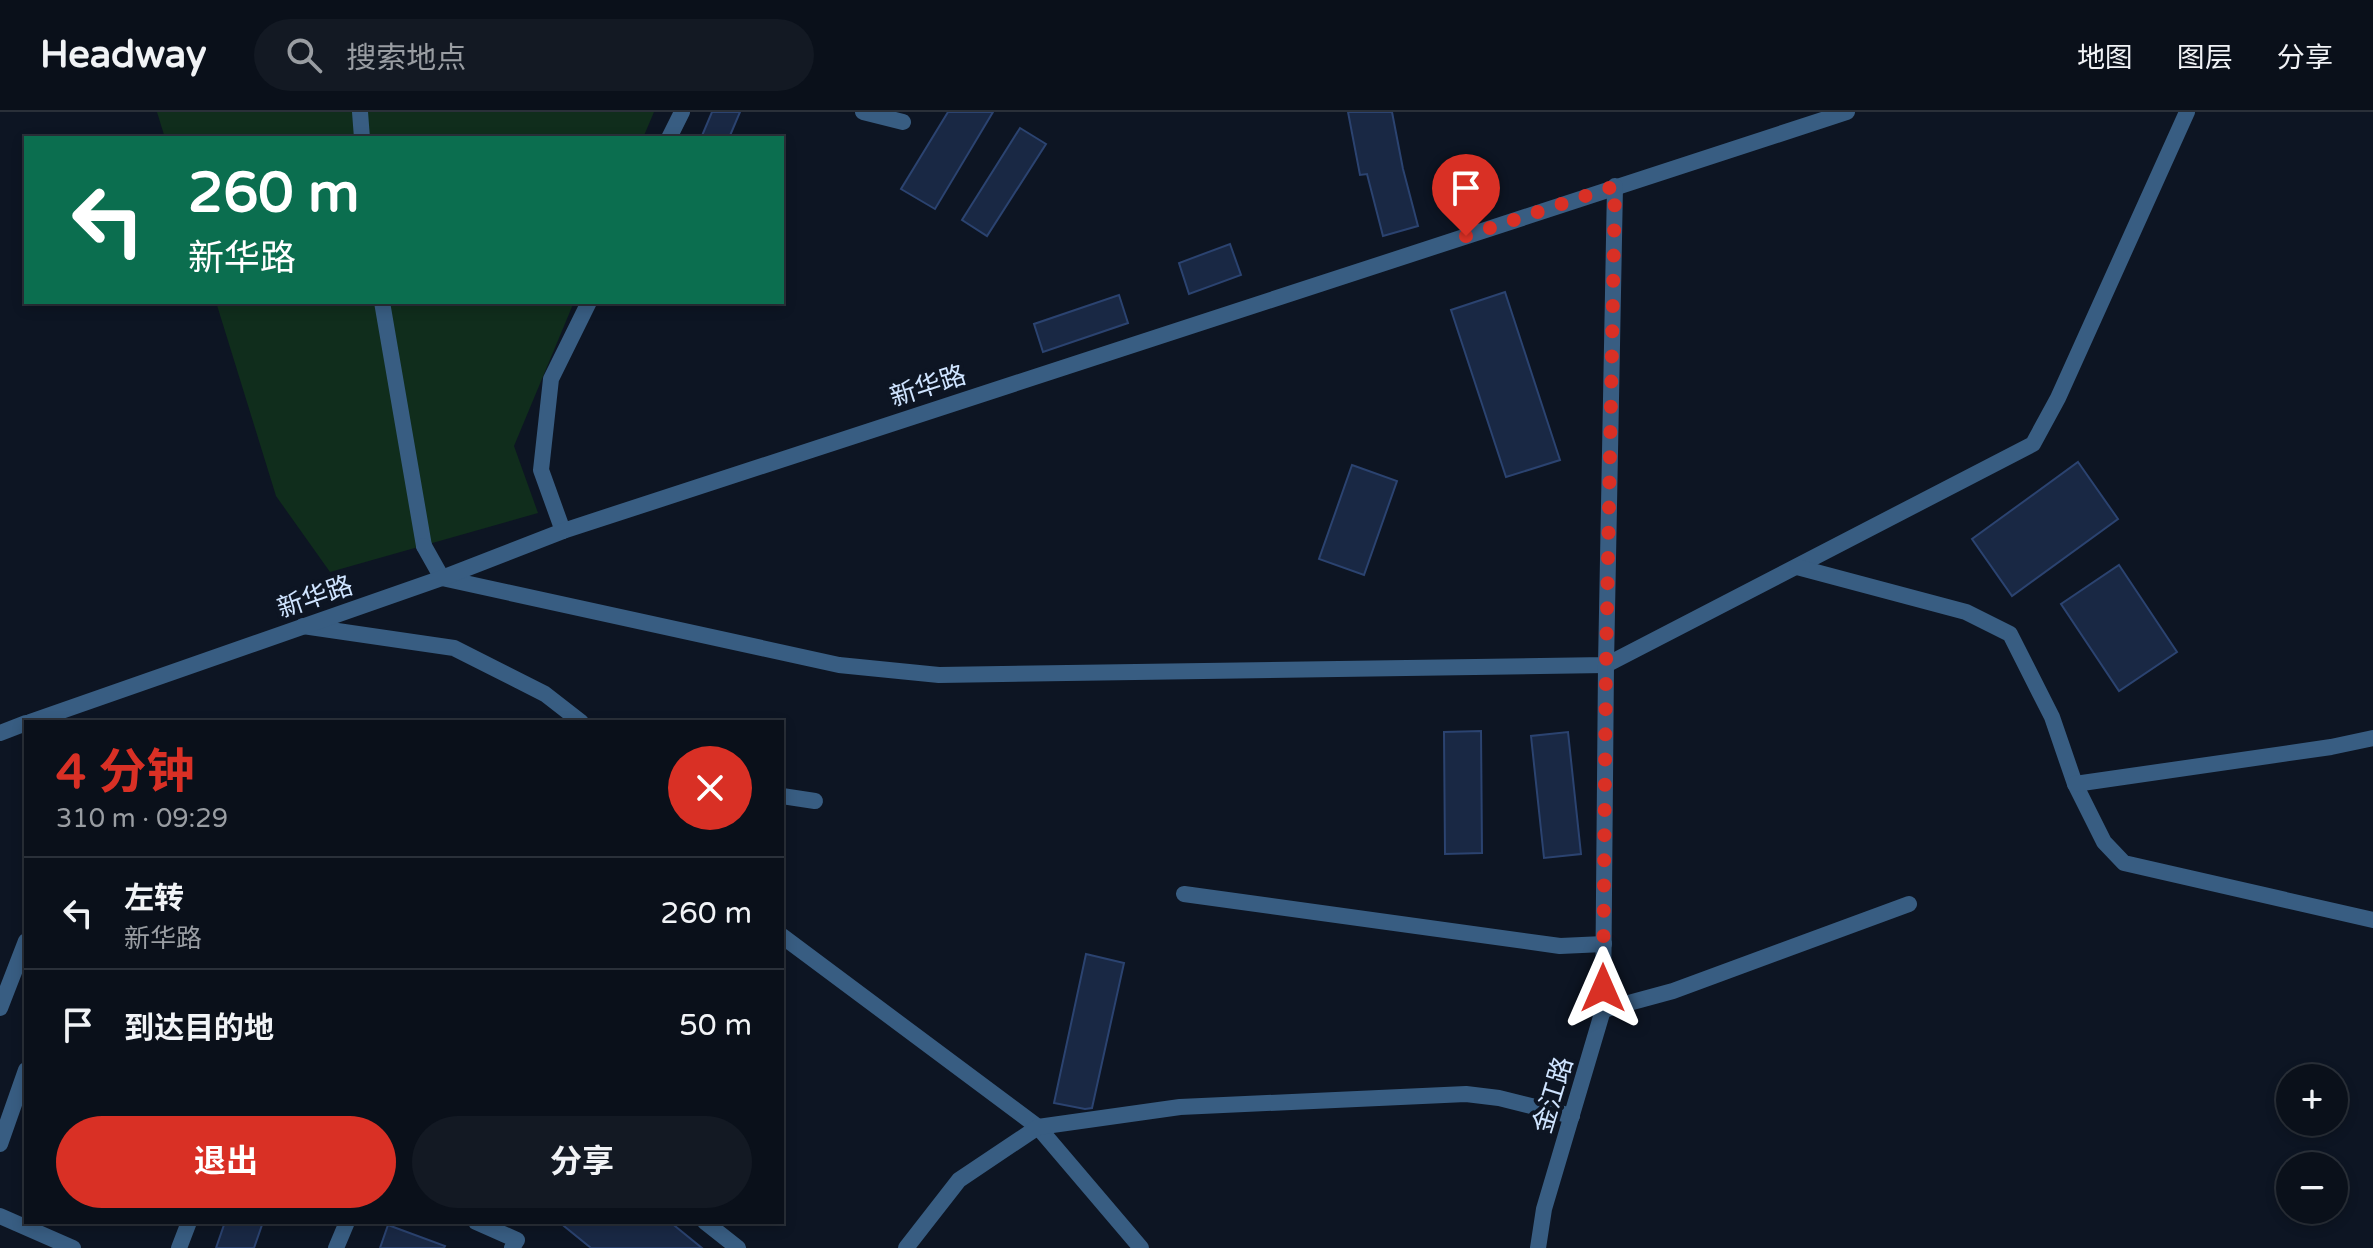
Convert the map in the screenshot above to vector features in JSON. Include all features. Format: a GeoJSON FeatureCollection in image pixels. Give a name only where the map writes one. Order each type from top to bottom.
{"type":"FeatureCollection","features":[{"type":"Feature","properties":{"kind":"street"},"geometry":{"type":"LineString","coordinates":[[360,112],[362,136]]}},
{"type":"Feature","properties":{"kind":"street"},"geometry":{"type":"LineString","coordinates":[[670,136],[682,112]]}},
{"type":"Feature","properties":{"kind":"street"},"geometry":{"type":"LineString","coordinates":[[863,112],[903,122]]}},
{"type":"Feature","properties":{"kind":"street","name":"新华路"},"geometry":{"type":"LineString","coordinates":[[37,720],[442,578],[563,531],[1847,112]]}},
{"type":"Feature","properties":{"kind":"street"},"geometry":{"type":"LineString","coordinates":[[382,304],[424,546],[442,578],[839,665],[939,675],[1606,665],[2033,444],[2058,398],[2187,112]]}},
{"type":"Feature","properties":{"kind":"street","name":"金江路"},"geometry":{"type":"LineString","coordinates":[[1538,1248],[1544,1209],[1603,1010],[1615,186]]}},
{"type":"Feature","properties":{"kind":"street"},"geometry":{"type":"LineString","coordinates":[[563,531],[541,470],[546,424],[551,379],[588,304]]}},
{"type":"Feature","properties":{"kind":"street"},"geometry":{"type":"LineString","coordinates":[[1797,567],[1966,612],[2010,634],[2052,717],[2075,784],[2104,842],[2124,863],[2373,920]]}},
{"type":"Feature","properties":{"kind":"street"},"geometry":{"type":"LineString","coordinates":[[303,626],[454,648],[545,694],[578,720]]}},
{"type":"Feature","properties":{"kind":"street","name":"新华路"},"geometry":{"type":"LineString","coordinates":[[0,733],[24,724]]}},
{"type":"Feature","properties":{"kind":"street"},"geometry":{"type":"LineString","coordinates":[[2075,784],[2331,747],[2373,738]]}},
{"type":"Feature","properties":{"kind":"street"},"geometry":{"type":"LineString","coordinates":[[784,796],[815,801]]}},
{"type":"Feature","properties":{"kind":"street"},"geometry":{"type":"LineString","coordinates":[[1184,894],[1560,946],[1604,944]]}},
{"type":"Feature","properties":{"kind":"street"},"geometry":{"type":"LineString","coordinates":[[1603,1010],[1673,991],[1909,904]]}},
{"type":"Feature","properties":{"kind":"street"},"geometry":{"type":"LineString","coordinates":[[784,937],[1038,1127],[1141,1248]]}},
{"type":"Feature","properties":{"kind":"street"},"geometry":{"type":"LineString","coordinates":[[0,1008],[24,946]]}},
{"type":"Feature","properties":{"kind":"street"},"geometry":{"type":"LineString","coordinates":[[0,1144],[24,1076]]}},
{"type":"Feature","properties":{"kind":"street"},"geometry":{"type":"LineString","coordinates":[[906,1248],[959,1180],[1038,1127],[1180,1107],[1466,1094],[1499,1098],[1572,1116]]}},
{"type":"Feature","properties":{"kind":"street"},"geometry":{"type":"LineString","coordinates":[[0,1216],[73,1248]]}},
{"type":"Feature","properties":{"kind":"street"},"geometry":{"type":"LineString","coordinates":[[179,1248],[188,1224]]}},
{"type":"Feature","properties":{"kind":"street"},"geometry":{"type":"LineString","coordinates":[[336,1248],[346,1224]]}},
{"type":"Feature","properties":{"kind":"street"},"geometry":{"type":"LineString","coordinates":[[481,1224],[517,1240],[512,1248]]}},
{"type":"Feature","properties":{"kind":"street"},"geometry":{"type":"LineString","coordinates":[[708,1224],[738,1248]]}},
{"type":"Feature","properties":{"kind":"green space"},"geometry":{"type":"Polygon","coordinates":[[[157,112],[654,112],[644,136],[164,136],[157,112]]]}},
{"type":"Feature","properties":{"kind":"green space"},"geometry":{"type":"Polygon","coordinates":[[[217,304],[573,304],[514,446],[538,513],[330,572],[276,496],[217,304]]]}},
{"type":"Feature","properties":{"kind":"building"},"geometry":{"type":"Polygon","coordinates":[[[712,112],[740,112],[730,136],[702,136],[712,112]]]}},
{"type":"Feature","properties":{"kind":"building"},"geometry":{"type":"Polygon","coordinates":[[[948,112],[993,112],[935,209],[901,189],[948,112]]]}},
{"type":"Feature","properties":{"kind":"building"},"geometry":{"type":"Polygon","coordinates":[[[1348,112],[1392,112],[1418,226],[1383,236],[1367,174],[1360,175],[1348,112]]]}},
{"type":"Feature","properties":{"kind":"building"},"geometry":{"type":"Polygon","coordinates":[[[1020,128],[1046,144],[987,236],[962,220],[1020,128]]]}},
{"type":"Feature","properties":{"kind":"building"},"geometry":{"type":"Polygon","coordinates":[[[1230,244],[1241,275],[1189,294],[1179,263],[1230,244]]]}},
{"type":"Feature","properties":{"kind":"building"},"geometry":{"type":"Polygon","coordinates":[[[1505,292],[1560,460],[1506,477],[1451,310],[1505,292]]]}},
{"type":"Feature","properties":{"kind":"building"},"geometry":{"type":"Polygon","coordinates":[[[1119,295],[1128,323],[1043,352],[1034,324],[1119,295]]]}},
{"type":"Feature","properties":{"kind":"building"},"geometry":{"type":"Polygon","coordinates":[[[2078,462],[2118,519],[2012,596],[1972,539],[2078,462]]]}},
{"type":"Feature","properties":{"kind":"building"},"geometry":{"type":"Polygon","coordinates":[[[1352,465],[1397,481],[1364,575],[1319,559],[1352,465]]]}},
{"type":"Feature","properties":{"kind":"building"},"geometry":{"type":"Polygon","coordinates":[[[2119,565],[2177,652],[2119,691],[2061,604],[2119,565]]]}},
{"type":"Feature","properties":{"kind":"building"},"geometry":{"type":"Polygon","coordinates":[[[1481,731],[1482,853],[1445,854],[1444,732],[1481,731]]]}},
{"type":"Feature","properties":{"kind":"building"},"geometry":{"type":"Polygon","coordinates":[[[1568,732],[1581,854],[1544,858],[1531,736],[1568,732]]]}},
{"type":"Feature","properties":{"kind":"building"},"geometry":{"type":"Polygon","coordinates":[[[1086,954],[1124,963],[1092,1108],[1085,1109],[1054,1103],[1086,954]]]}},
{"type":"Feature","properties":{"kind":"building"},"geometry":{"type":"Polygon","coordinates":[[[224,1224],[262,1224],[254,1248],[216,1248],[224,1224]]]}},
{"type":"Feature","properties":{"kind":"building"},"geometry":{"type":"Polygon","coordinates":[[[561,1224],[672,1224],[702,1248],[591,1248],[561,1224]]]}},
{"type":"Feature","properties":{"kind":"building"},"geometry":{"type":"Polygon","coordinates":[[[388,1225],[445,1246],[380,1248],[388,1225]]]}},
{"type":"Feature","properties":{"kind":"route"},"geometry":{"type":"LineString","coordinates":[[1466,236],[1615,186],[1603,988]]}}]}
